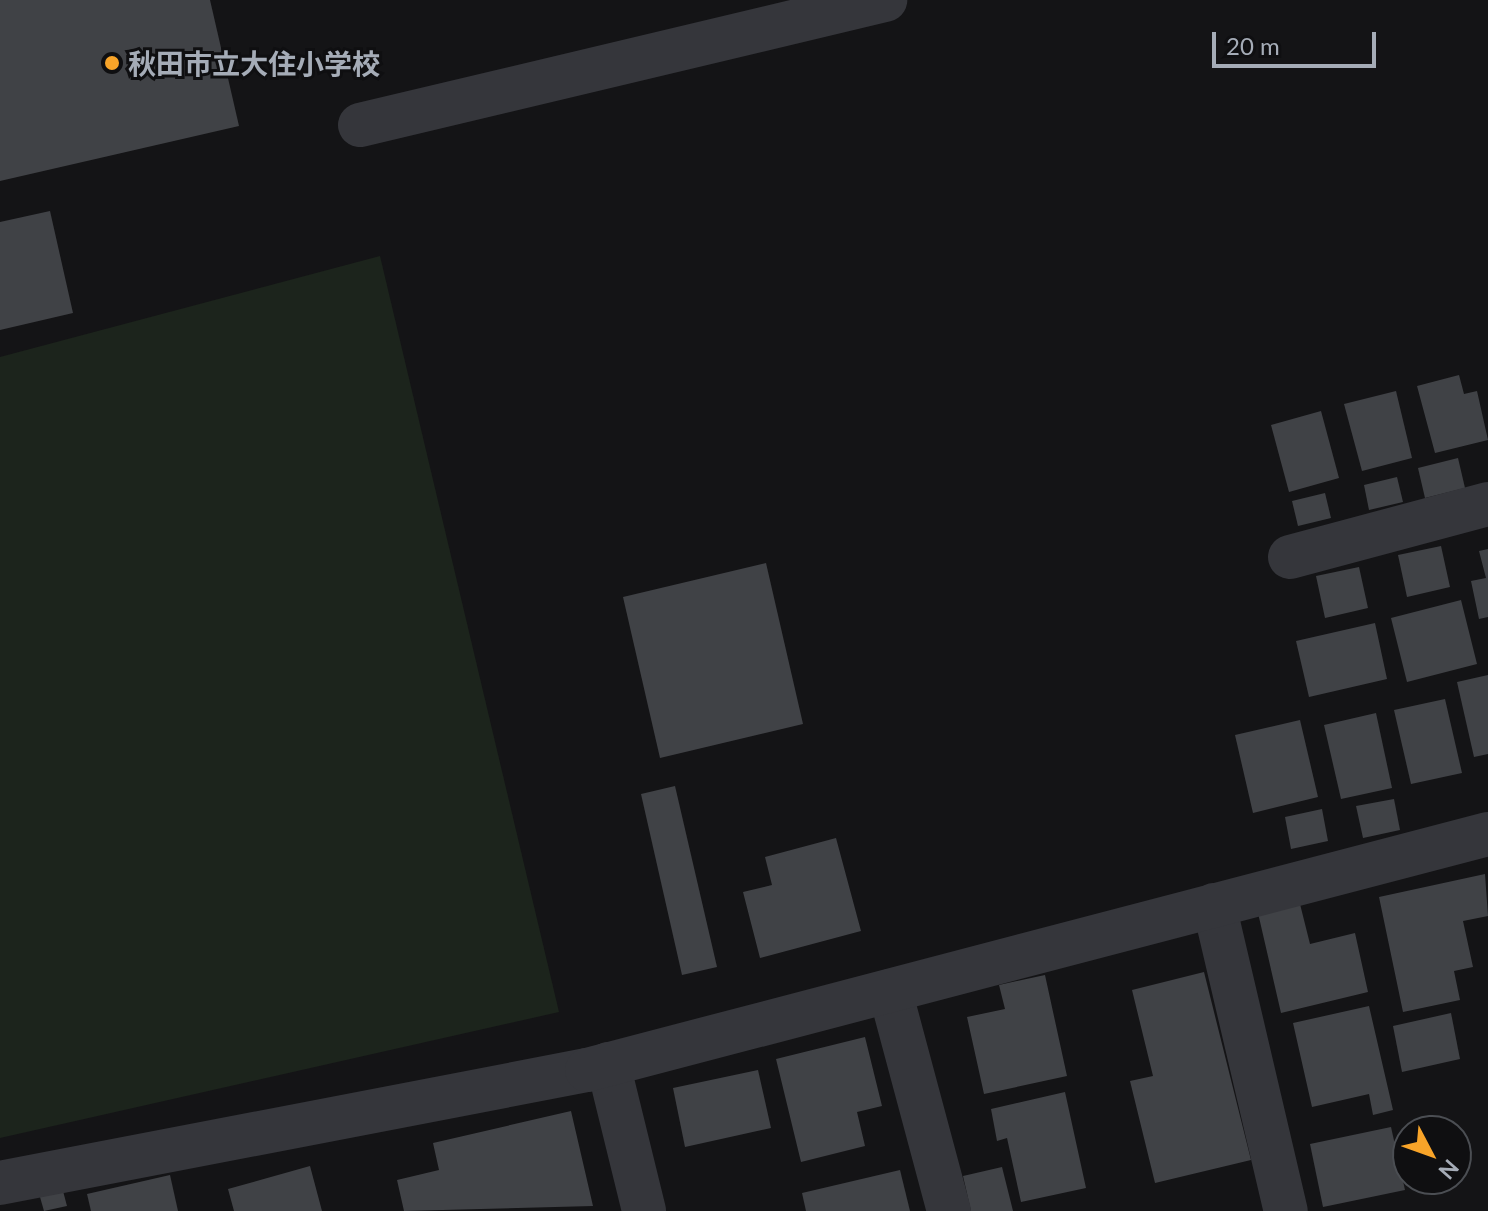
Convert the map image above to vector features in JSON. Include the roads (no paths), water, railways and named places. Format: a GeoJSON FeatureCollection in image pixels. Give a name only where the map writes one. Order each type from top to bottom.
{"type":"FeatureCollection","features":[{"type":"Feature","properties":{"kind":"street"},"geometry":{"type":"LineString","coordinates":[[360,125],[885,0]]}},
{"type":"Feature","properties":{"kind":"street"},"geometry":{"type":"LineString","coordinates":[[1290,557],[1488,504]]}},
{"type":"Feature","properties":{"kind":"street"},"geometry":{"type":"LineString","coordinates":[[0,1183],[608,1064],[1488,834]]}},
{"type":"Feature","properties":{"kind":"street"},"geometry":{"type":"LineString","coordinates":[[1214,905],[1286,1211]]}},
{"type":"Feature","properties":{"kind":"street"},"geometry":{"type":"LineString","coordinates":[[890,991],[949,1211]]}},
{"type":"Feature","properties":{"kind":"street"},"geometry":{"type":"LineString","coordinates":[[608,1064],[644,1211]]}},
{"type":"Feature","properties":{"kind":"place","name":"秋田市立大住小学校"},"geometry":{"type":"Point","coordinates":[112,63]}}]}
